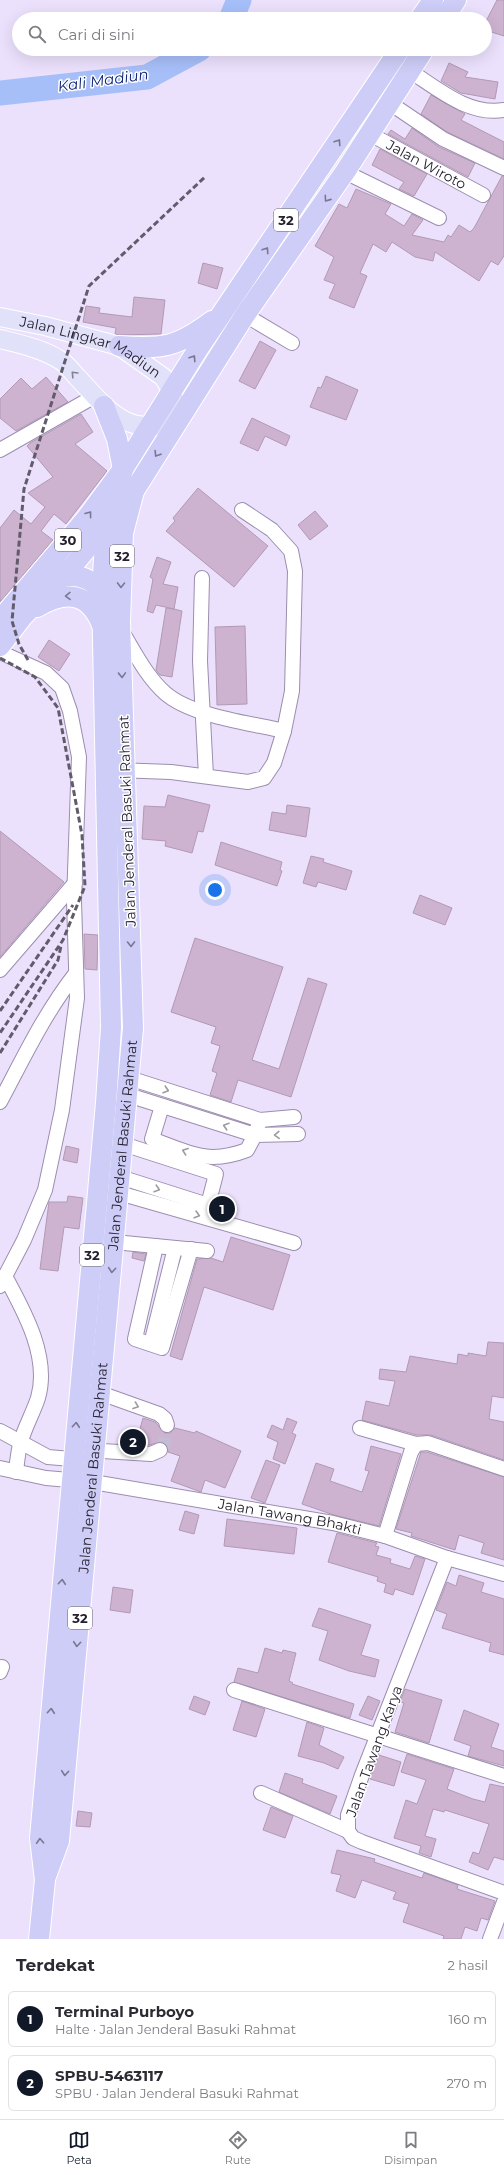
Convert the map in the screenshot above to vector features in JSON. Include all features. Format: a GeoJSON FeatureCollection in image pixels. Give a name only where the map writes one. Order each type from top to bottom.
{"type":"FeatureCollection","features":[{"type":"Feature","properties":{"kind":"highway"},"geometry":{"type":"LineString","coordinates":[[424,12],[432,0]]}},
{"type":"Feature","properties":{"kind":"highway"},"geometry":{"type":"LineString","coordinates":[[448,12],[456,0]]}},
{"type":"Feature","properties":{"kind":"highway","name":"32"},"geometry":{"type":"LineString","coordinates":[[102,591],[109,523],[123,469],[172,391],[395,56]]}},
{"type":"Feature","properties":{"kind":"highway","name":"32"},"geometry":{"type":"LineString","coordinates":[[115,626],[123,533],[134,491],[245,315],[345,172],[420,56]]}},
{"type":"Feature","properties":{"kind":"highway"},"geometry":{"type":"LineString","coordinates":[[119,346],[155,349],[176,343],[194,335],[226,311]]}},
{"type":"Feature","properties":{"kind":"highway"},"geometry":{"type":"LineString","coordinates":[[99,400],[117,439],[123,469]]}},
{"type":"Feature","properties":{"kind":"highway","name":"30"},"geometry":{"type":"LineString","coordinates":[[0,646],[11,615],[123,469]]}},
{"type":"Feature","properties":{"kind":"highway","name":"30"},"geometry":{"type":"LineString","coordinates":[[11,615],[45,584],[61,577],[109,523],[134,491]]}},
{"type":"Feature","properties":{"kind":"highway","name":"30"},"geometry":{"type":"LineString","coordinates":[[61,577],[84,578],[97,584],[102,591],[115,626]]}},
{"type":"Feature","properties":{"kind":"highway","name":"30"},"geometry":{"type":"LineString","coordinates":[[11,615],[61,596],[75,596],[88,602],[97,612],[115,626]]}},
{"type":"Feature","properties":{"kind":"highway","name":"Jalan Jenderal Basuki Rahmat"},"geometry":{"type":"LineString","coordinates":[[39,1939],[45,1880],[40,1838],[71,1480],[97,1210],[111,1028],[116,770],[115,626]]}},
{"type":"Feature","properties":{"kind":"highway","name":"Jalan Jenderal Basuki Rahmat"},"geometry":{"type":"LineString","coordinates":[[45,1880],[59,1841],[124,1144],[133,1028],[116,770]]}},
{"type":"Feature","properties":{"kind":"highway"},"geometry":{"type":"LineString","coordinates":[[97,1210],[119,1193]]}},
{"type":"Feature","properties":{"kind":"main road","name":"Jalan Lingkar Madiun"},"geometry":{"type":"LineString","coordinates":[[0,318],[45,326],[119,346],[163,377],[172,391]]}},
{"type":"Feature","properties":{"kind":"main road","name":"Jalan Lingkar Madiun"},"geometry":{"type":"LineString","coordinates":[[0,339],[26,345],[61,360],[99,400],[134,426],[162,426],[177,421]]}},
{"type":"Feature","properties":{"kind":"main road"},"geometry":{"type":"LineString","coordinates":[[172,391],[177,421]]}},
{"type":"Feature","properties":{"kind":"street"},"geometry":{"type":"LineString","coordinates":[[410,71],[470,107],[483,111],[504,110]]}},
{"type":"Feature","properties":{"kind":"street"},"geometry":{"type":"LineString","coordinates":[[372,91],[389,104],[443,139],[504,168]]}},
{"type":"Feature","properties":{"kind":"street","name":"Jalan Wiroto"},"geometry":{"type":"LineString","coordinates":[[370,134],[483,195]]}},
{"type":"Feature","properties":{"kind":"street"},"geometry":{"type":"LineString","coordinates":[[345,172],[440,218]]}},
{"type":"Feature","properties":{"kind":"street"},"geometry":{"type":"LineString","coordinates":[[245,315],[292,343]]}},
{"type":"Feature","properties":{"kind":"street"},"geometry":{"type":"LineString","coordinates":[[0,450],[99,400]]}},
{"type":"Feature","properties":{"kind":"street"},"geometry":{"type":"LineString","coordinates":[[116,770],[171,772],[248,782],[264,778],[274,763],[284,731],[292,691],[296,571],[290,551],[272,530],[242,510]]}},
{"type":"Feature","properties":{"kind":"street"},"geometry":{"type":"LineString","coordinates":[[202,578],[200,661],[206,776]]}},
{"type":"Feature","properties":{"kind":"street"},"geometry":{"type":"LineString","coordinates":[[115,626],[155,683],[166,694],[182,705],[203,712],[284,731]]}},
{"type":"Feature","properties":{"kind":"street"},"geometry":{"type":"LineString","coordinates":[[0,652],[46,673],[62,688],[70,711],[79,757],[75,883],[77,998],[62,1110],[45,1190],[3,1281],[22,1308],[40,1358],[38,1397],[20,1442],[16,1472]]}},
{"type":"Feature","properties":{"kind":"street"},"geometry":{"type":"LineString","coordinates":[[0,970],[75,883]]}},
{"type":"Feature","properties":{"kind":"street"},"geometry":{"type":"LineString","coordinates":[[0,1102],[55,1000],[76,973]]}},
{"type":"Feature","properties":{"kind":"street"},"geometry":{"type":"LineString","coordinates":[[128,1087],[162,1106],[255,1135],[298,1134]]}},
{"type":"Feature","properties":{"kind":"street"},"geometry":{"type":"LineString","coordinates":[[128,1087],[260,1120],[294,1117]]}},
{"type":"Feature","properties":{"kind":"street"},"geometry":{"type":"LineString","coordinates":[[162,1106],[152,1139],[202,1157],[228,1157],[247,1150],[255,1135],[260,1120]]}},
{"type":"Feature","properties":{"kind":"street"},"geometry":{"type":"LineString","coordinates":[[119,1193],[208,1205],[216,1174],[124,1144]]}},
{"type":"Feature","properties":{"kind":"street"},"geometry":{"type":"LineString","coordinates":[[119,1193],[294,1243]]}},
{"type":"Feature","properties":{"kind":"street"},"geometry":{"type":"LineString","coordinates":[[114,1242],[207,1251]]}},
{"type":"Feature","properties":{"kind":"street"},"geometry":{"type":"LineString","coordinates":[[156,1246],[135,1339],[162,1348],[191,1249]]}},
{"type":"Feature","properties":{"kind":"street"},"geometry":{"type":"LineString","coordinates":[[151,1344],[175,1248]]}},
{"type":"Feature","properties":{"kind":"street"},"geometry":{"type":"LineString","coordinates":[[100,1392],[159,1414],[165,1419],[167,1425]]}},
{"type":"Feature","properties":{"kind":"street"},"geometry":{"type":"LineString","coordinates":[[360,1428],[416,1444],[428,1443],[504,1469]]}},
{"type":"Feature","properties":{"kind":"street"},"geometry":{"type":"LineString","coordinates":[[0,1431],[48,1457],[74,1454],[95,1456],[151,1454],[160,1450]]}},
{"type":"Feature","properties":{"kind":"street"},"geometry":{"type":"LineString","coordinates":[[385,1536],[411,1452],[416,1444]]}},
{"type":"Feature","properties":{"kind":"street","name":"Jalan Tawang Bhakti"},"geometry":{"type":"LineString","coordinates":[[0,1468],[46,1478],[93,1482],[334,1523],[385,1536],[447,1558],[504,1574]]}},
{"type":"Feature","properties":{"kind":"street","name":"Jalan Tawang Karya"},"geometry":{"type":"LineString","coordinates":[[447,1558],[348,1815],[348,1831],[353,1838],[362,1842],[504,1893]]}},
{"type":"Feature","properties":{"kind":"street"},"geometry":{"type":"LineString","coordinates":[[234,1690],[504,1776]]}},
{"type":"Feature","properties":{"kind":"street"},"geometry":{"type":"LineString","coordinates":[[261,1793],[348,1831]]}},
{"type":"Feature","properties":{"kind":"street"},"geometry":{"type":"LineString","coordinates":[[490,1939],[504,1902]]}},
{"type":"Feature","properties":{"kind":"building"},"geometry":{"type":"Polygon","coordinates":[[[497,0],[504,0],[504,36],[492,32],[492,12],[491,12],[497,0]]]}},
{"type":"Feature","properties":{"kind":"building"},"geometry":{"type":"Polygon","coordinates":[[[449,63],[468,72],[465,77],[498,82],[495,99],[461,93],[441,81],[449,63]]]}},
{"type":"Feature","properties":{"kind":"building"},"geometry":{"type":"Polygon","coordinates":[[[431,95],[465,114],[461,120],[504,142],[504,159],[447,132],[421,114],[431,95]]]}},
{"type":"Feature","properties":{"kind":"building"},"geometry":{"type":"Polygon","coordinates":[[[412,128],[439,147],[475,163],[468,177],[388,134],[391,130],[405,139],[412,128]]]}},
{"type":"Feature","properties":{"kind":"building"},"geometry":{"type":"Polygon","coordinates":[[[380,149],[427,174],[414,196],[399,189],[404,182],[372,165],[380,149]]]}},
{"type":"Feature","properties":{"kind":"building"},"geometry":{"type":"Polygon","coordinates":[[[502,176],[504,176],[504,256],[498,265],[491,261],[479,281],[435,252],[433,261],[415,257],[392,242],[386,252],[373,244],[360,273],[367,276],[354,308],[329,298],[335,284],[324,280],[334,257],[315,246],[339,204],[347,208],[356,189],[391,204],[385,214],[404,226],[412,214],[423,220],[412,235],[444,242],[448,235],[451,237],[459,225],[470,232],[474,228],[502,176]]]}},
{"type":"Feature","properties":{"kind":"building"},"geometry":{"type":"Polygon","coordinates":[[[203,263],[223,268],[217,289],[198,283],[203,263]]]}},
{"type":"Feature","properties":{"kind":"building"},"geometry":{"type":"Polygon","coordinates":[[[134,297],[165,300],[161,334],[118,335],[115,334],[116,328],[83,322],[86,306],[100,308],[99,313],[132,317],[134,297]]]}},
{"type":"Feature","properties":{"kind":"building"},"geometry":{"type":"Polygon","coordinates":[[[260,341],[276,350],[255,389],[239,381],[260,341]]]}},
{"type":"Feature","properties":{"kind":"building"},"geometry":{"type":"Polygon","coordinates":[[[326,376],[358,390],[346,420],[310,407],[318,387],[321,388],[326,376]]]}},
{"type":"Feature","properties":{"kind":"building"},"geometry":{"type":"Polygon","coordinates":[[[46,377],[68,402],[16,431],[0,418],[0,399],[21,378],[32,389],[46,377]]]}},
{"type":"Feature","properties":{"kind":"building"},"geometry":{"type":"Polygon","coordinates":[[[81,414],[93,432],[75,444],[107,471],[66,524],[54,514],[41,531],[53,540],[0,602],[0,528],[14,510],[31,524],[45,507],[28,493],[53,477],[27,446],[81,414]]]}},
{"type":"Feature","properties":{"kind":"building"},"geometry":{"type":"Polygon","coordinates":[[[252,418],[290,436],[286,446],[265,436],[258,451],[240,443],[252,418]]]}},
{"type":"Feature","properties":{"kind":"building"},"geometry":{"type":"Polygon","coordinates":[[[198,488],[268,546],[234,587],[166,531],[175,521],[173,518],[198,488]]]}},
{"type":"Feature","properties":{"kind":"building"},"geometry":{"type":"Polygon","coordinates":[[[315,511],[328,526],[310,540],[298,525],[315,511]]]}},
{"type":"Feature","properties":{"kind":"building"},"geometry":{"type":"Polygon","coordinates":[[[157,557],[171,562],[163,584],[178,587],[174,609],[156,605],[153,613],[147,611],[153,579],[150,577],[157,557]]]}},
{"type":"Feature","properties":{"kind":"building"},"geometry":{"type":"Polygon","coordinates":[[[166,608],[182,611],[172,677],[160,675],[156,670],[166,608]]]}},
{"type":"Feature","properties":{"kind":"building"},"geometry":{"type":"Polygon","coordinates":[[[245,626],[247,704],[217,705],[215,627],[245,626]]]}},
{"type":"Feature","properties":{"kind":"building"},"geometry":{"type":"Polygon","coordinates":[[[49,640],[70,654],[59,671],[38,657],[49,640]]]}},
{"type":"Feature","properties":{"kind":"building"},"geometry":{"type":"Polygon","coordinates":[[[168,795],[210,805],[203,832],[198,831],[192,853],[165,846],[166,841],[142,839],[144,806],[165,807],[168,795]]]}},
{"type":"Feature","properties":{"kind":"building"},"geometry":{"type":"Polygon","coordinates":[[[287,805],[310,808],[306,837],[269,830],[272,812],[286,814],[287,805]]]}},
{"type":"Feature","properties":{"kind":"building"},"geometry":{"type":"Polygon","coordinates":[[[0,831],[64,882],[0,957],[0,831]]]}},
{"type":"Feature","properties":{"kind":"building"},"geometry":{"type":"Polygon","coordinates":[[[221,842],[282,862],[280,870],[282,871],[277,886],[215,865],[221,842]]]}},
{"type":"Feature","properties":{"kind":"building"},"geometry":{"type":"Polygon","coordinates":[[[311,856],[324,859],[323,862],[352,871],[346,890],[318,882],[316,887],[303,883],[311,856]]]}},
{"type":"Feature","properties":{"kind":"building"},"geometry":{"type":"Polygon","coordinates":[[[420,895],[452,908],[445,925],[413,913],[420,895]]]}},
{"type":"Feature","properties":{"kind":"building"},"geometry":{"type":"Polygon","coordinates":[[[84,934],[98,935],[97,970],[85,969],[84,934]]]}},
{"type":"Feature","properties":{"kind":"building"},"geometry":{"type":"Polygon","coordinates":[[[195,938],[283,967],[252,1060],[279,1069],[308,978],[327,984],[291,1097],[238,1080],[231,1102],[210,1095],[217,1073],[212,1071],[220,1046],[211,1043],[216,1027],[171,1012],[195,938]]]}},
{"type":"Feature","properties":{"kind":"building"},"geometry":{"type":"Polygon","coordinates":[[[66,1146],[79,1149],[77,1163],[63,1160],[66,1146]]]}},
{"type":"Feature","properties":{"kind":"building"},"geometry":{"type":"Polygon","coordinates":[[[68,1196],[83,1198],[79,1229],[64,1227],[58,1271],[40,1269],[49,1202],[67,1202],[68,1196]]]}},
{"type":"Feature","properties":{"kind":"building"},"geometry":{"type":"Polygon","coordinates":[[[231,1237],[290,1255],[273,1310],[204,1287],[182,1360],[170,1356],[197,1259],[211,1258],[223,1262],[231,1237]]]}},
{"type":"Feature","properties":{"kind":"building"},"geometry":{"type":"Polygon","coordinates":[[[133,1252],[146,1254],[144,1261],[132,1258],[133,1252]]]}},
{"type":"Feature","properties":{"kind":"building"},"geometry":{"type":"Polygon","coordinates":[[[488,1342],[504,1343],[504,1398],[492,1396],[489,1419],[504,1422],[504,1460],[431,1435],[417,1435],[362,1420],[366,1401],[389,1406],[395,1381],[379,1379],[380,1369],[406,1372],[410,1356],[457,1364],[458,1354],[468,1356],[468,1353],[486,1356],[488,1342]]]}},
{"type":"Feature","properties":{"kind":"building"},"geometry":{"type":"Polygon","coordinates":[[[143,1418],[155,1422],[165,1433],[170,1433],[175,1428],[195,1433],[196,1431],[241,1451],[225,1488],[205,1480],[201,1492],[171,1481],[180,1456],[168,1452],[168,1446],[161,1442],[149,1445],[136,1443],[143,1418]]]}},
{"type":"Feature","properties":{"kind":"building"},"geometry":{"type":"Polygon","coordinates":[[[287,1418],[297,1422],[292,1433],[296,1435],[285,1464],[273,1459],[278,1442],[267,1437],[272,1425],[283,1430],[287,1418]]]}},
{"type":"Feature","properties":{"kind":"building"},"geometry":{"type":"Polygon","coordinates":[[[371,1446],[401,1454],[379,1526],[334,1515],[302,1504],[316,1463],[334,1469],[330,1481],[362,1492],[369,1471],[365,1470],[371,1446]]]}},
{"type":"Feature","properties":{"kind":"building"},"geometry":{"type":"Polygon","coordinates":[[[421,1452],[427,1452],[504,1477],[504,1560],[481,1553],[484,1543],[459,1535],[455,1550],[411,1536],[412,1533],[396,1529],[421,1452]]]}},
{"type":"Feature","properties":{"kind":"building"},"geometry":{"type":"Polygon","coordinates":[[[266,1460],[280,1465],[265,1503],[251,1498],[266,1460]]]}},
{"type":"Feature","properties":{"kind":"building"},"geometry":{"type":"Polygon","coordinates":[[[185,1511],[199,1515],[194,1534],[179,1530],[185,1511]]]}},
{"type":"Feature","properties":{"kind":"building"},"geometry":{"type":"Polygon","coordinates":[[[227,1519],[297,1528],[294,1554],[224,1546],[227,1519]]]}},
{"type":"Feature","properties":{"kind":"building"},"geometry":{"type":"Polygon","coordinates":[[[337,1533],[377,1543],[375,1546],[379,1547],[376,1555],[391,1559],[390,1563],[410,1569],[415,1556],[425,1559],[413,1595],[395,1589],[393,1595],[384,1592],[386,1584],[377,1581],[378,1577],[328,1562],[337,1533]]]}},
{"type":"Feature","properties":{"kind":"building"},"geometry":{"type":"Polygon","coordinates":[[[459,1575],[484,1583],[481,1592],[504,1599],[504,1655],[489,1651],[491,1643],[442,1628],[447,1614],[436,1610],[447,1582],[456,1586],[459,1575]]]}},
{"type":"Feature","properties":{"kind":"building"},"geometry":{"type":"Polygon","coordinates":[[[113,1587],[133,1590],[130,1613],[110,1610],[113,1587]]]}},
{"type":"Feature","properties":{"kind":"building"},"geometry":{"type":"Polygon","coordinates":[[[319,1608],[371,1625],[361,1655],[379,1660],[375,1677],[349,1671],[319,1660],[328,1631],[312,1626],[319,1608]]]}},
{"type":"Feature","properties":{"kind":"building"},"geometry":{"type":"Polygon","coordinates":[[[265,1648],[282,1653],[283,1650],[296,1653],[289,1681],[293,1683],[292,1684],[354,1704],[350,1718],[234,1682],[238,1668],[258,1673],[265,1648]]]}},
{"type":"Feature","properties":{"kind":"building"},"geometry":{"type":"Polygon","coordinates":[[[405,1689],[442,1700],[429,1743],[395,1732],[404,1703],[400,1702],[405,1689]]]}},
{"type":"Feature","properties":{"kind":"building"},"geometry":{"type":"Polygon","coordinates":[[[194,1696],[210,1702],[205,1715],[189,1709],[194,1696]]]}},
{"type":"Feature","properties":{"kind":"building"},"geometry":{"type":"Polygon","coordinates":[[[368,1696],[380,1701],[372,1720],[359,1715],[368,1696]]]}},
{"type":"Feature","properties":{"kind":"building"},"geometry":{"type":"Polygon","coordinates":[[[242,1701],[265,1709],[256,1737],[233,1730],[242,1701]]]}},
{"type":"Feature","properties":{"kind":"building"},"geometry":{"type":"Polygon","coordinates":[[[464,1710],[499,1724],[491,1747],[504,1751],[504,1766],[468,1756],[471,1746],[454,1740],[464,1710]]]}},
{"type":"Feature","properties":{"kind":"building"},"geometry":{"type":"Polygon","coordinates":[[[307,1722],[324,1728],[319,1745],[344,1757],[338,1769],[324,1763],[298,1756],[307,1722]]]}},
{"type":"Feature","properties":{"kind":"building"},"geometry":{"type":"Polygon","coordinates":[[[407,1754],[454,1769],[447,1789],[473,1799],[485,1802],[490,1784],[504,1787],[504,1860],[494,1857],[488,1870],[469,1862],[473,1852],[479,1854],[489,1824],[445,1810],[444,1812],[433,1809],[425,1836],[436,1839],[431,1857],[419,1853],[421,1846],[394,1838],[406,1800],[417,1804],[426,1780],[401,1772],[407,1754]]]}},
{"type":"Feature","properties":{"kind":"building"},"geometry":{"type":"Polygon","coordinates":[[[379,1755],[401,1762],[394,1786],[370,1779],[379,1755]]]}},
{"type":"Feature","properties":{"kind":"building"},"geometry":{"type":"Polygon","coordinates":[[[285,1773],[303,1779],[302,1783],[337,1796],[330,1814],[279,1792],[285,1773]]]}},
{"type":"Feature","properties":{"kind":"building"},"geometry":{"type":"Polygon","coordinates":[[[271,1807],[293,1816],[285,1838],[263,1830],[271,1807]]]}},
{"type":"Feature","properties":{"kind":"building"},"geometry":{"type":"Polygon","coordinates":[[[78,1811],[92,1813],[90,1827],[76,1826],[78,1811]]]}},
{"type":"Feature","properties":{"kind":"building"},"geometry":{"type":"Polygon","coordinates":[[[337,1850],[375,1859],[374,1862],[422,1878],[424,1873],[458,1885],[457,1889],[495,1901],[488,1920],[481,1918],[477,1931],[465,1927],[461,1939],[443,1939],[444,1936],[403,1922],[409,1904],[393,1899],[396,1892],[362,1880],[355,1898],[336,1891],[341,1875],[331,1873],[337,1850]]]}},
{"type":"Feature","properties":{"kind":"waterway","name":"Kali Madiun"},"geometry":{"type":"LineString","coordinates":[[234,12],[239,0]]}},
{"type":"Feature","properties":{"kind":"waterway","name":"Kali Madiun"},"geometry":{"type":"LineString","coordinates":[[0,93],[147,77],[186,56]]}},
{"type":"Feature","properties":{"kind":"tunnel"},"geometry":{"type":"LineString","coordinates":[[160,1450],[164,1444],[167,1425]]}},
{"type":"Feature","properties":{"kind":"railway"},"geometry":{"type":"LineString","coordinates":[[28,660],[19,644],[12,621],[24,489],[89,286],[206,176]]}},
{"type":"Feature","properties":{"kind":"railway"},"geometry":{"type":"LineString","coordinates":[[0,658],[35,677],[58,708],[82,835],[85,886],[63,940],[0,1033]]}},
{"type":"Feature","properties":{"kind":"railway"},"geometry":{"type":"LineString","coordinates":[[0,1011],[73,905]]}},
{"type":"Feature","properties":{"kind":"railway"},"geometry":{"type":"LineString","coordinates":[[0,1053],[58,960],[61,946]]}},
{"type":"Feature","properties":{"kind":"place","name":"Terminal Purboyo"},"geometry":{"type":"Point","coordinates":[222,1209]}},
{"type":"Feature","properties":{"kind":"place","name":"SPBU-5463117"},"geometry":{"type":"Point","coordinates":[133,1442]}}]}
